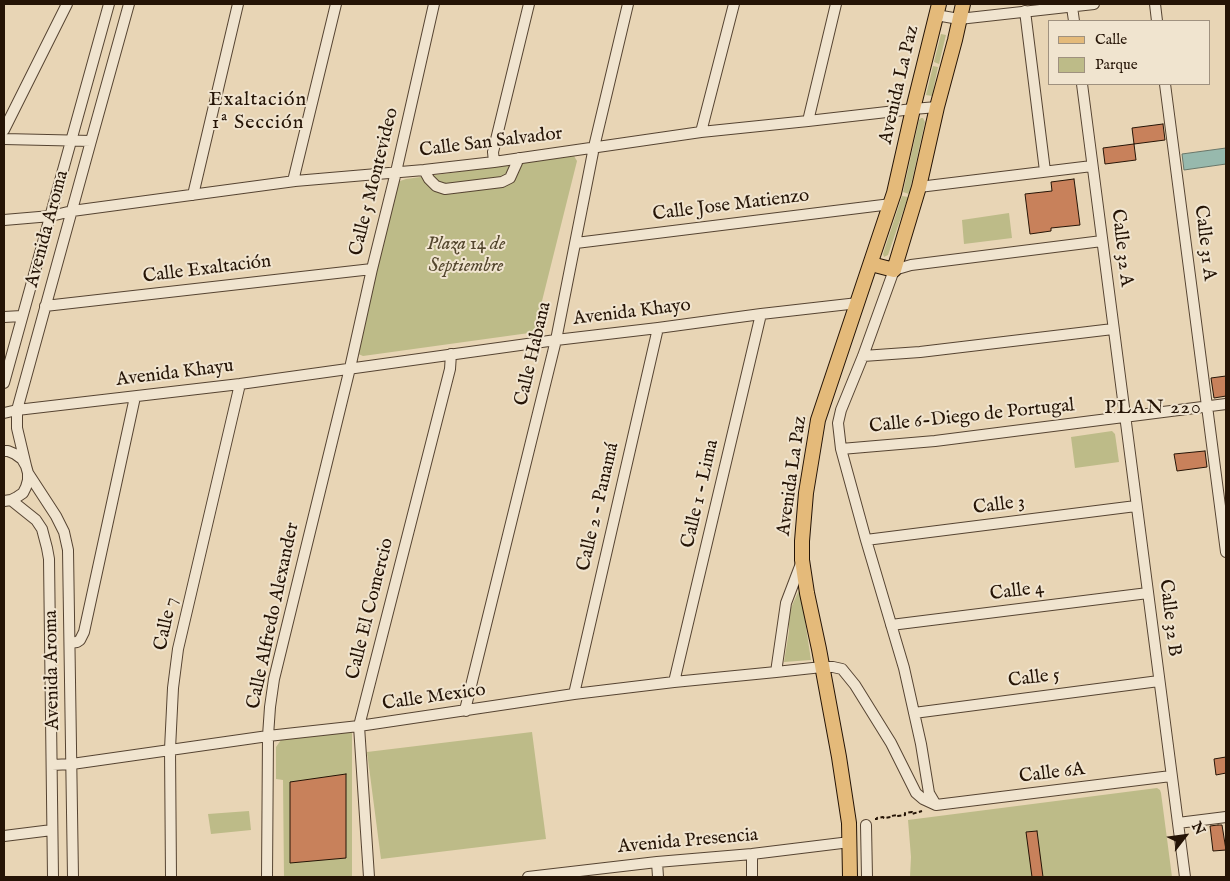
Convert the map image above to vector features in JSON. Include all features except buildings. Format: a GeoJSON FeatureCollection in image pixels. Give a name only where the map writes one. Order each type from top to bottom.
{"type":"FeatureCollection","features":[{"type":"Feature","properties":{"kind":"main road","name":"Avenida La Paz"},"geometry":{"type":"LineString","coordinates":[[894,270],[919,187],[963,4]]}},
{"type":"Feature","properties":{"kind":"main road","name":"Avenida La Paz"},"geometry":{"type":"LineString","coordinates":[[850,877],[849,823],[839,757],[802,560],[806,493],[818,420],[894,193],[937,9]]}},
{"type":"Feature","properties":{"kind":"main road"},"geometry":{"type":"LineString","coordinates":[[871,264],[894,270]]}},
{"type":"Feature","properties":{"kind":"street"},"geometry":{"type":"LineString","coordinates":[[4,130],[67,4]]}},
{"type":"Feature","properties":{"kind":"street","name":"Avenida Aroma"},"geometry":{"type":"LineString","coordinates":[[4,383],[109,4]]}},
{"type":"Feature","properties":{"kind":"street","name":"Avenida Aroma"},"geometry":{"type":"LineString","coordinates":[[73,877],[68,550],[64,532],[56,516],[27,469],[17,428],[17,410],[130,4]]}},
{"type":"Feature","properties":{"kind":"street"},"geometry":{"type":"LineString","coordinates":[[193,195],[238,4]]}},
{"type":"Feature","properties":{"kind":"street"},"geometry":{"type":"LineString","coordinates":[[295,181],[294,177],[336,4]]}},
{"type":"Feature","properties":{"kind":"street","name":"Calle 5 Montevideo"},"geometry":{"type":"LineString","coordinates":[[350,368],[434,4]]}},
{"type":"Feature","properties":{"kind":"street"},"geometry":{"type":"LineString","coordinates":[[494,162],[493,152],[529,4]]}},
{"type":"Feature","properties":{"kind":"street","name":"Calle Habana"},"geometry":{"type":"LineString","coordinates":[[466,711],[556,340],[594,148],[628,4]]}},
{"type":"Feature","properties":{"kind":"street"},"geometry":{"type":"LineString","coordinates":[[701,132],[734,4]]}},
{"type":"Feature","properties":{"kind":"street"},"geometry":{"type":"LineString","coordinates":[[808,122],[836,4]]}},
{"type":"Feature","properties":{"kind":"street"},"geometry":{"type":"LineString","coordinates":[[937,9],[960,19],[1029,9],[1094,4]]}},
{"type":"Feature","properties":{"kind":"street"},"geometry":{"type":"LineString","coordinates":[[1155,4],[1157,20]]}},
{"type":"Feature","properties":{"kind":"street"},"geometry":{"type":"LineString","coordinates":[[1072,7],[1074,20]]}},
{"type":"Feature","properties":{"kind":"street"},"geometry":{"type":"LineString","coordinates":[[1029,9],[1045,171]]}},
{"type":"Feature","properties":{"kind":"street","name":"Calle 32 A"},"geometry":{"type":"LineString","coordinates":[[1082,85],[1125,417]]}},
{"type":"Feature","properties":{"kind":"street","name":"Calle 31 A"},"geometry":{"type":"LineString","coordinates":[[1165,85],[1226,552]]}},
{"type":"Feature","properties":{"kind":"street","name":"Calle San Salvador"},"geometry":{"type":"LineString","coordinates":[[4,220],[51,216],[72,211],[295,181],[494,162],[701,132],[808,122],[913,108],[937,107]]}},
{"type":"Feature","properties":{"kind":"street"},"geometry":{"type":"LineString","coordinates":[[4,138],[91,141]]}},
{"type":"Feature","properties":{"kind":"street"},"geometry":{"type":"LineString","coordinates":[[424,170],[436,186],[445,189],[502,182],[510,178],[519,158]]}},
{"type":"Feature","properties":{"kind":"street"},"geometry":{"type":"LineString","coordinates":[[919,187],[1092,166]]}},
{"type":"Feature","properties":{"kind":"street","name":"Calle Jose Matienzo"},"geometry":{"type":"LineString","coordinates":[[576,243],[890,204]]}},
{"type":"Feature","properties":{"kind":"street"},"geometry":{"type":"LineString","coordinates":[[894,270],[917,265],[1102,241]]}},
{"type":"Feature","properties":{"kind":"street","name":"Calle Exaltación"},"geometry":{"type":"LineString","coordinates":[[45,306],[372,269]]}},
{"type":"Feature","properties":{"kind":"street","name":"Avenida La Paz"},"geometry":{"type":"LineString","coordinates":[[894,270],[841,410],[838,423],[841,449],[904,668],[921,744],[929,793],[936,805]]}},
{"type":"Feature","properties":{"kind":"street","name":"Avenida Khayo"},"geometry":{"type":"LineString","coordinates":[[350,368],[556,340],[858,303]]}},
{"type":"Feature","properties":{"kind":"street","name":"Calle 1 - Lima"},"geometry":{"type":"LineString","coordinates":[[674,682],[761,314]]}},
{"type":"Feature","properties":{"kind":"street"},"geometry":{"type":"LineString","coordinates":[[4,317],[22,316]]}},
{"type":"Feature","properties":{"kind":"street","name":"Calle 2 - Panamá"},"geometry":{"type":"LineString","coordinates":[[574,694],[658,328]]}},
{"type":"Feature","properties":{"kind":"street"},"geometry":{"type":"LineString","coordinates":[[863,356],[920,352],[1113,329]]}},
{"type":"Feature","properties":{"kind":"street","name":"Calle El Comercio"},"geometry":{"type":"LineString","coordinates":[[368,877],[360,726],[450,369],[451,354]]}},
{"type":"Feature","properties":{"kind":"street","name":"Avenida Khayu"},"geometry":{"type":"LineString","coordinates":[[4,413],[240,384],[350,368]]}},
{"type":"Feature","properties":{"kind":"street","name":"Calle Alfredo Alexander"},"geometry":{"type":"LineString","coordinates":[[267,877],[268,736],[274,678],[350,368]]}},
{"type":"Feature","properties":{"kind":"street","name":"Calle 7"},"geometry":{"type":"LineString","coordinates":[[171,877],[170,749],[173,688],[178,649],[240,384]]}},
{"type":"Feature","properties":{"kind":"street"},"geometry":{"type":"LineString","coordinates":[[70,643],[78,642],[84,632],[135,397]]}},
{"type":"Feature","properties":{"kind":"street","name":"Calle 6-Diego de Portugal"},"geometry":{"type":"LineString","coordinates":[[841,449],[935,441],[1226,404]]}},
{"type":"Feature","properties":{"kind":"street","name":"Calle 32 B"},"geometry":{"type":"LineString","coordinates":[[1125,417],[1185,877]]}},
{"type":"Feature","properties":{"kind":"street"},"geometry":{"type":"LineString","coordinates":[[4,451],[15,454],[22,459],[27,469],[28,480],[23,493],[7,501]]}},
{"type":"Feature","properties":{"kind":"street","name":"Avenida Aroma"},"geometry":{"type":"LineString","coordinates":[[7,501],[36,520],[42,529],[48,548],[53,877]]}},
{"type":"Feature","properties":{"kind":"street","name":"Calle 3"},"geometry":{"type":"LineString","coordinates":[[866,540],[1136,506]]}},
{"type":"Feature","properties":{"kind":"street"},"geometry":{"type":"LineString","coordinates":[[776,672],[786,603],[802,560]]}},
{"type":"Feature","properties":{"kind":"street","name":"Calle 4"},"geometry":{"type":"LineString","coordinates":[[891,626],[1148,593]]}},
{"type":"Feature","properties":{"kind":"street"},"geometry":{"type":"LineString","coordinates":[[822,667],[842,669],[892,743],[916,793],[922,799],[936,805]]}},
{"type":"Feature","properties":{"kind":"street","name":"Calle Mexico"},"geometry":{"type":"LineString","coordinates":[[52,765],[72,764],[268,736],[360,726],[574,694],[822,667]]}},
{"type":"Feature","properties":{"kind":"street","name":"Calle 5"},"geometry":{"type":"LineString","coordinates":[[914,713],[1159,681]]}},
{"type":"Feature","properties":{"kind":"street","name":"Calle 6A"},"geometry":{"type":"LineString","coordinates":[[936,805],[1171,776]]}},
{"type":"Feature","properties":{"kind":"street"},"geometry":{"type":"LineString","coordinates":[[1178,823],[1226,817]]}},
{"type":"Feature","properties":{"kind":"street"},"geometry":{"type":"LineString","coordinates":[[867,823],[867,877]]}},
{"type":"Feature","properties":{"kind":"street"},"geometry":{"type":"LineString","coordinates":[[4,836],[52,830]]}},
{"type":"Feature","properties":{"kind":"street","name":"Avenida Presencia"},"geometry":{"type":"LineString","coordinates":[[528,877],[850,842]]}},
{"type":"Feature","properties":{"kind":"street"},"geometry":{"type":"LineString","coordinates":[[752,854],[752,877]]}},
{"type":"Feature","properties":{"kind":"street"},"geometry":{"type":"LineString","coordinates":[[657,862],[658,877]]}},
{"type":"Feature","properties":{"kind":"path"},"geometry":{"type":"LineString","coordinates":[[867,823],[883,817],[905,815],[904,813],[917,813]]}},
{"type":"Feature","properties":{"kind":"green space"},"geometry":{"type":"Polygon","coordinates":[[[941,34],[946,35],[939,64],[934,62],[941,34]]]}},
{"type":"Feature","properties":{"kind":"green space"},"geometry":{"type":"Polygon","coordinates":[[[933,66],[938,67],[932,96],[926,95],[933,66]]]}},
{"type":"Feature","properties":{"kind":"green space"},"geometry":{"type":"Polygon","coordinates":[[[921,118],[925,122],[909,194],[903,192],[921,118]]]}},
{"type":"Feature","properties":{"kind":"green space","name":"Plaza 14 de Septiembre"},"geometry":{"type":"Polygon","coordinates":[[[574,156],[577,161],[535,329],[529,333],[363,356],[356,353],[397,182],[406,179],[574,156]]]}},
{"type":"Feature","properties":{"kind":"green space"},"geometry":{"type":"Polygon","coordinates":[[[902,196],[908,197],[888,255],[884,257],[883,254],[902,196]]]}},
{"type":"Feature","properties":{"kind":"green space"},"geometry":{"type":"Polygon","coordinates":[[[1009,213],[1012,238],[964,244],[962,220],[1009,213]]]}},
{"type":"Feature","properties":{"kind":"green space"},"geometry":{"type":"Polygon","coordinates":[[[1112,431],[1115,434],[1119,462],[1075,468],[1071,437],[1112,431]]]}},
{"type":"Feature","properties":{"kind":"green space"},"geometry":{"type":"Polygon","coordinates":[[[800,588],[811,660],[784,662],[789,631],[789,612],[800,588]]]}},
{"type":"Feature","properties":{"kind":"green space"},"geometry":{"type":"Polygon","coordinates":[[[352,731],[352,877],[284,877],[283,780],[276,779],[276,747],[281,740],[352,731]]]}},
{"type":"Feature","properties":{"kind":"green space"},"geometry":{"type":"Polygon","coordinates":[[[532,732],[546,839],[381,859],[367,752],[532,732]]]}},
{"type":"Feature","properties":{"kind":"green space"},"geometry":{"type":"Polygon","coordinates":[[[1157,788],[1161,793],[1172,877],[910,877],[911,857],[908,820],[1157,788]]]}},
{"type":"Feature","properties":{"kind":"green space"},"geometry":{"type":"Polygon","coordinates":[[[249,811],[251,830],[211,834],[208,814],[249,811]]]}},
{"type":"Feature","properties":{"kind":"water"},"geometry":{"type":"Polygon","coordinates":[[[1226,148],[1226,164],[1184,170],[1182,154],[1226,148]]]}},
{"type":"Feature","properties":{"kind":"district","name":"Exaltación 1ª Sección"},"geometry":{"type":"Point","coordinates":[258,112]}},
{"type":"Feature","properties":{"kind":"district","name":"PLAN 220"},"geometry":{"type":"Point","coordinates":[1153,409]}}]}
